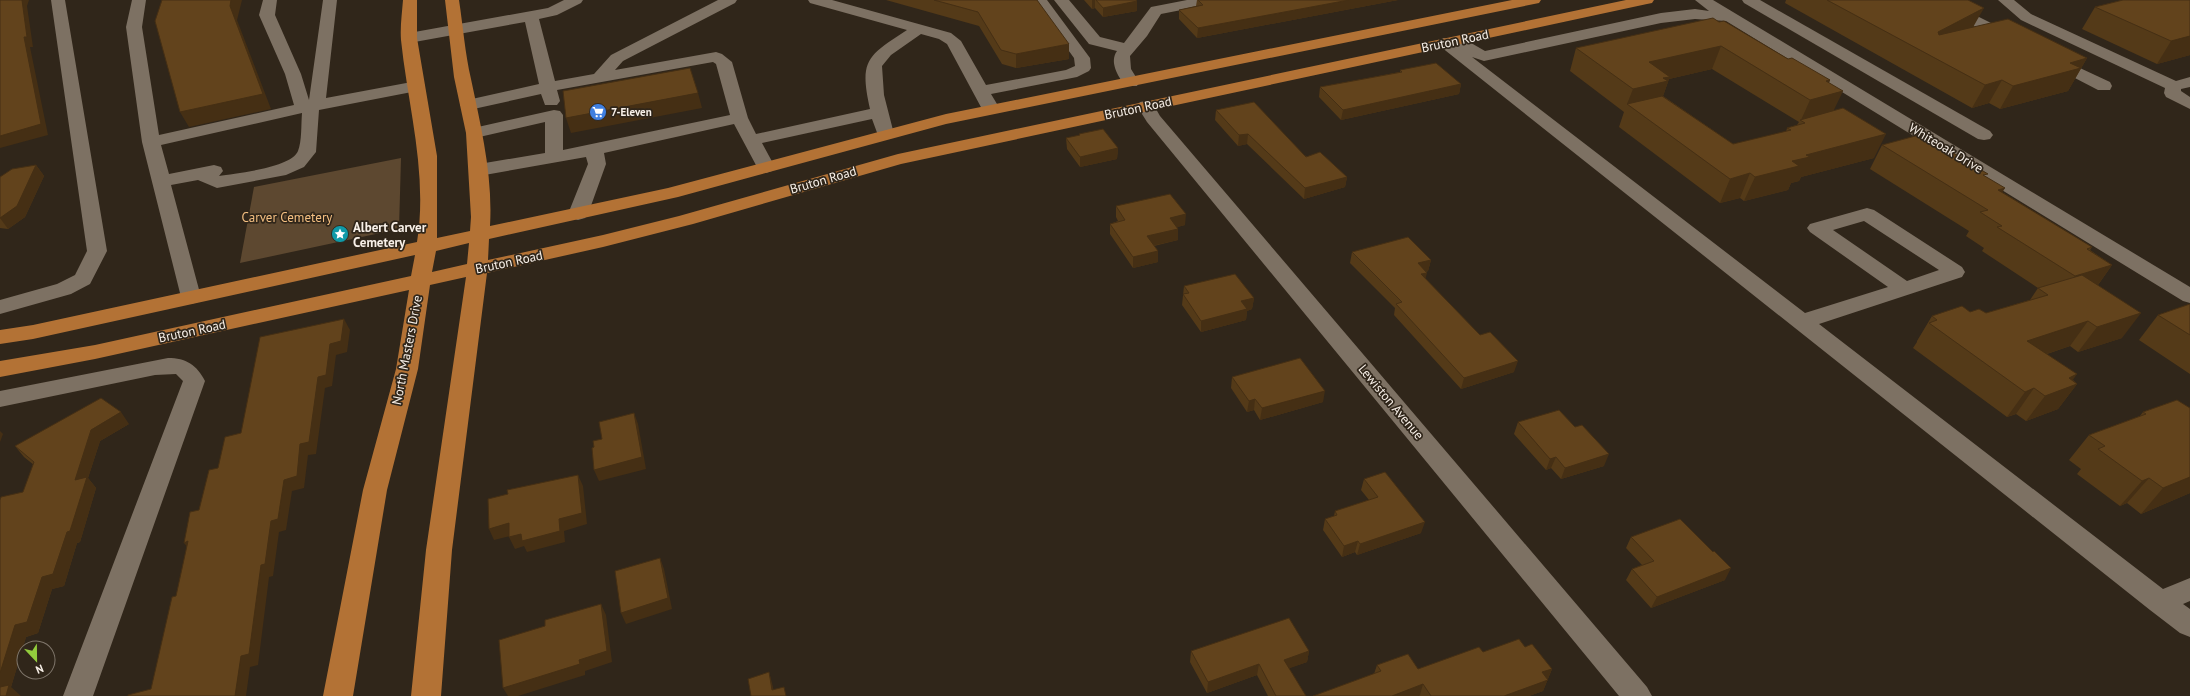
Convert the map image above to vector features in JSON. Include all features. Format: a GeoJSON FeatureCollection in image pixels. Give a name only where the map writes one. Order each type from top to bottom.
{"type":"FeatureCollection","features":[{"type":"Feature","properties":{"kind":"main road","name":"North Masters Drive"},"geometry":{"type":"LineString","coordinates":[[338,696],[375,490],[406,369],[429,228],[428,156],[409,38],[410,0]]}},
{"type":"Feature","properties":{"kind":"main road"},"geometry":{"type":"LineString","coordinates":[[426,696],[439,550],[478,269],[479,170],[475,133],[454,29],[452,0]]}},
{"type":"Feature","properties":{"kind":"main road","name":"Bruton Road"},"geometry":{"type":"LineString","coordinates":[[0,337],[671,193],[886,134],[991,109],[1132,82],[1534,0]]}},
{"type":"Feature","properties":{"kind":"main road","name":"Bruton Road"},"geometry":{"type":"LineString","coordinates":[[0,369],[95,352],[602,241],[686,220],[898,159],[1647,0]]}},
{"type":"Feature","properties":{"kind":"main road"},"geometry":{"type":"LineString","coordinates":[[1418,24],[1451,42]]}},
{"type":"Feature","properties":{"kind":"main road"},"geometry":{"type":"LineString","coordinates":[[1132,82],[1146,106]]}},
{"type":"Feature","properties":{"kind":"main road"},"geometry":{"type":"LineString","coordinates":[[886,134],[898,159]]}},
{"type":"Feature","properties":{"kind":"street"},"geometry":{"type":"LineString","coordinates":[[0,307],[64,289],[83,279],[97,251],[58,0]]}},
{"type":"Feature","properties":{"kind":"street"},"geometry":{"type":"LineString","coordinates":[[139,0],[134,27],[152,142],[190,297]]}},
{"type":"Feature","properties":{"kind":"street"},"geometry":{"type":"LineString","coordinates":[[270,0],[267,14],[293,74],[310,107]]}},
{"type":"Feature","properties":{"kind":"street"},"geometry":{"type":"LineString","coordinates":[[161,181],[199,174],[217,182],[286,169],[298,164],[307,152],[310,107],[330,0]]}},
{"type":"Feature","properties":{"kind":"street"},"geometry":{"type":"LineString","coordinates":[[409,38],[552,12],[576,0]]}},
{"type":"Feature","properties":{"kind":"street"},"geometry":{"type":"LineString","coordinates":[[599,78],[617,58],[730,0]]}},
{"type":"Feature","properties":{"kind":"street"},"geometry":{"type":"LineString","coordinates":[[815,0],[945,36],[952,42],[991,109]]}},
{"type":"Feature","properties":{"kind":"street"},"geometry":{"type":"LineString","coordinates":[[981,91],[1071,74],[1083,68],[1082,58],[1039,0]]}},
{"type":"Feature","properties":{"kind":"street"},"geometry":{"type":"LineString","coordinates":[[1061,0],[1095,41],[1127,48]]}},
{"type":"Feature","properties":{"kind":"street"},"geometry":{"type":"LineString","coordinates":[[1132,82],[1123,69],[1122,54],[1141,33],[1154,5],[1212,0]]}},
{"type":"Feature","properties":{"kind":"street","name":"Whiteoak Drive"},"geometry":{"type":"LineString","coordinates":[[1702,0],[2190,296]]}},
{"type":"Feature","properties":{"kind":"street"},"geometry":{"type":"LineString","coordinates":[[1748,0],[1984,135]]}},
{"type":"Feature","properties":{"kind":"street"},"geometry":{"type":"LineString","coordinates":[[1933,0],[2026,47]]}},
{"type":"Feature","properties":{"kind":"street"},"geometry":{"type":"LineString","coordinates":[[2005,0],[2026,17],[2148,75],[2182,84]]}},
{"type":"Feature","properties":{"kind":"street"},"geometry":{"type":"LineString","coordinates":[[1451,42],[1484,56],[1661,18],[1695,14],[1730,17]]}},
{"type":"Feature","properties":{"kind":"street"},"geometry":{"type":"LineString","coordinates":[[531,16],[554,116],[554,157]]}},
{"type":"Feature","properties":{"kind":"street"},"geometry":{"type":"LineString","coordinates":[[886,134],[880,112],[873,69],[878,58],[920,28]]}},
{"type":"Feature","properties":{"kind":"street"},"geometry":{"type":"LineString","coordinates":[[1451,42],[1801,322],[2190,625]]}},
{"type":"Feature","properties":{"kind":"street"},"geometry":{"type":"LineString","coordinates":[[2040,54],[2104,86]]}},
{"type":"Feature","properties":{"kind":"street"},"geometry":{"type":"LineString","coordinates":[[469,104],[599,78],[716,57],[724,62],[739,118],[766,167]]}},
{"type":"Feature","properties":{"kind":"street"},"geometry":{"type":"LineString","coordinates":[[2182,84],[2172,93],[2190,104]]}},
{"type":"Feature","properties":{"kind":"street"},"geometry":{"type":"LineString","coordinates":[[152,142],[310,107],[417,86]]}},
{"type":"Feature","properties":{"kind":"street","name":"Lewiston Avenue"},"geometry":{"type":"LineString","coordinates":[[1146,106],[1153,118],[1637,696]]}},
{"type":"Feature","properties":{"kind":"street"},"geometry":{"type":"LineString","coordinates":[[752,140],[880,112]]}},
{"type":"Feature","properties":{"kind":"street"},"geometry":{"type":"LineString","coordinates":[[475,133],[554,116]]}},
{"type":"Feature","properties":{"kind":"street"},"geometry":{"type":"LineString","coordinates":[[479,170],[594,150],[739,118]]}},
{"type":"Feature","properties":{"kind":"street"},"geometry":{"type":"LineString","coordinates":[[578,214],[597,164],[594,150]]}},
{"type":"Feature","properties":{"kind":"street"},"geometry":{"type":"LineString","coordinates":[[1801,322],[1955,272],[1867,214],[1817,228],[1904,288]]}},
{"type":"Feature","properties":{"kind":"street"},"geometry":{"type":"LineString","coordinates":[[0,399],[155,367],[174,366],[185,368],[190,372],[194,381],[78,696]]}},
{"type":"Feature","properties":{"kind":"street"},"geometry":{"type":"LineString","coordinates":[[2160,602],[2190,589]]}},
{"type":"Feature","properties":{"kind":"green space","name":"Carver Cemetery"},"geometry":{"type":"Polygon","coordinates":[[[401,158],[399,229],[240,263],[254,187],[401,158]]]}},
{"type":"Feature","properties":{"kind":"building"},"geometry":{"type":"Polygon","coordinates":[[[0,0],[22,0],[27,37],[24,37],[41,124],[0,136],[0,0]]]}},
{"type":"Feature","properties":{"kind":"building"},"geometry":{"type":"Polygon","coordinates":[[[162,0],[231,0],[230,6],[263,94],[180,112],[155,21],[162,0]]]}},
{"type":"Feature","properties":{"kind":"building"},"geometry":{"type":"Polygon","coordinates":[[[934,0],[1037,0],[1069,44],[1016,54],[1001,50],[978,12],[934,0]]]}},
{"type":"Feature","properties":{"kind":"building"},"geometry":{"type":"Polygon","coordinates":[[[1096,0],[1136,0],[1137,1],[1103,8],[1096,0]]]}},
{"type":"Feature","properties":{"kind":"building"},"geometry":{"type":"Polygon","coordinates":[[[1198,0],[1349,0],[1198,28],[1179,10],[1203,5],[1198,0]]]}},
{"type":"Feature","properties":{"kind":"building"},"geometry":{"type":"Polygon","coordinates":[[[1827,0],[1968,0],[1984,8],[1938,32],[1939,35],[2008,19],[2087,58],[2070,63],[2081,68],[2013,86],[2002,80],[1985,85],[1827,0]]]}},
{"type":"Feature","properties":{"kind":"building"},"geometry":{"type":"Polygon","coordinates":[[[2123,0],[2190,0],[2190,36],[2171,41],[2095,7],[2123,0]]]}},
{"type":"Feature","properties":{"kind":"building"},"geometry":{"type":"Polygon","coordinates":[[[1713,18],[1719,22],[1724,21],[1788,59],[1792,58],[1830,80],[1826,81],[1843,91],[1810,100],[1721,46],[1649,62],[1670,77],[1663,78],[1668,81],[1633,89],[1576,48],[1713,18]]]}},
{"type":"Feature","properties":{"kind":"building"},"geometry":{"type":"Polygon","coordinates":[[[1436,63],[1461,84],[1343,110],[1320,87],[1402,72],[1400,70],[1436,63]]]}},
{"type":"Feature","properties":{"kind":"building"},"geometry":{"type":"Polygon","coordinates":[[[690,68],[698,93],[566,118],[563,91],[690,68]]]}},
{"type":"Feature","properties":{"kind":"building"},"geometry":{"type":"Polygon","coordinates":[[[1662,96],[1733,144],[1791,130],[1787,128],[1805,123],[1800,120],[1843,108],[1886,134],[1806,155],[1810,157],[1792,161],[1799,166],[1755,177],[1750,173],[1730,179],[1627,104],[1662,96]]]}},
{"type":"Feature","properties":{"kind":"building"},"geometry":{"type":"Polygon","coordinates":[[[1254,102],[1306,157],[1320,152],[1347,177],[1305,188],[1248,134],[1239,135],[1216,110],[1254,102]]]}},
{"type":"Feature","properties":{"kind":"building"},"geometry":{"type":"Polygon","coordinates":[[[1103,129],[1118,148],[1080,157],[1066,138],[1080,135],[1079,134],[1103,129]]]}},
{"type":"Feature","properties":{"kind":"building"},"geometry":{"type":"Polygon","coordinates":[[[1919,135],[1932,142],[1935,142],[1988,174],[1983,175],[2005,188],[1998,190],[2092,247],[2087,249],[2112,265],[2075,276],[1997,227],[2002,226],[1980,212],[1988,210],[1882,145],[1919,135]]]}},
{"type":"Feature","properties":{"kind":"building"},"geometry":{"type":"Polygon","coordinates":[[[36,165],[17,206],[0,218],[0,177],[12,169],[36,165]]]}},
{"type":"Feature","properties":{"kind":"building"},"geometry":{"type":"Polygon","coordinates":[[[1170,194],[1186,214],[1170,218],[1178,229],[1147,236],[1158,251],[1133,257],[1110,224],[1125,220],[1116,206],[1170,194]]]}},
{"type":"Feature","properties":{"kind":"building"},"geometry":{"type":"Polygon","coordinates":[[[1408,237],[1431,260],[1418,263],[1427,273],[1421,274],[1480,335],[1490,332],[1518,361],[1464,378],[1396,304],[1402,302],[1352,252],[1408,237]]]}},
{"type":"Feature","properties":{"kind":"building"},"geometry":{"type":"Polygon","coordinates":[[[1235,274],[1254,298],[1241,301],[1247,309],[1201,321],[1183,294],[1189,293],[1184,286],[1235,274]]]}},
{"type":"Feature","properties":{"kind":"building"},"geometry":{"type":"Polygon","coordinates":[[[2082,275],[2141,313],[2097,327],[2088,321],[2027,341],[2077,374],[2069,378],[2077,384],[2045,396],[2034,388],[2025,392],[1929,323],[1937,320],[1932,316],[1962,306],[1970,312],[1979,309],[1986,313],[2048,295],[2038,288],[2082,275]]]}},
{"type":"Feature","properties":{"kind":"building"},"geometry":{"type":"Polygon","coordinates":[[[2190,304],[2190,335],[2158,315],[2190,304]]]}},
{"type":"Feature","properties":{"kind":"building"},"geometry":{"type":"Polygon","coordinates":[[[344,319],[341,341],[330,344],[326,375],[318,377],[309,442],[300,444],[297,476],[284,480],[278,519],[271,521],[265,564],[261,565],[249,654],[241,656],[235,696],[128,696],[151,689],[172,597],[176,596],[188,541],[184,543],[190,512],[199,510],[209,470],[218,468],[225,437],[241,433],[260,337],[344,319]]]}},
{"type":"Feature","properties":{"kind":"building"},"geometry":{"type":"Polygon","coordinates":[[[1300,358],[1325,391],[1262,408],[1255,399],[1249,401],[1232,377],[1300,358]]]}},
{"type":"Feature","properties":{"kind":"building"},"geometry":{"type":"Polygon","coordinates":[[[101,398],[121,412],[91,430],[75,480],[87,477],[70,531],[67,532],[53,574],[42,577],[27,622],[15,625],[0,673],[0,500],[1,497],[23,492],[34,462],[15,446],[101,398]]]}},
{"type":"Feature","properties":{"kind":"building"},"geometry":{"type":"Polygon","coordinates":[[[2177,400],[2190,408],[2190,477],[2163,488],[2149,478],[2142,481],[2098,449],[2105,446],[2089,435],[2146,414],[2143,412],[2177,400]]]}},
{"type":"Feature","properties":{"kind":"building"},"geometry":{"type":"Polygon","coordinates":[[[1559,410],[1575,427],[1582,425],[1609,454],[1565,468],[1556,457],[1550,459],[1518,422],[1559,410]]]}},
{"type":"Feature","properties":{"kind":"building"},"geometry":{"type":"Polygon","coordinates":[[[634,413],[642,457],[594,470],[592,448],[594,447],[593,441],[602,439],[599,422],[634,413]]]}},
{"type":"Feature","properties":{"kind":"building"},"geometry":{"type":"Polygon","coordinates":[[[1385,472],[1425,522],[1360,544],[1358,541],[1344,546],[1325,519],[1337,515],[1335,511],[1378,497],[1364,479],[1385,472]]]}},
{"type":"Feature","properties":{"kind":"building"},"geometry":{"type":"Polygon","coordinates":[[[578,475],[582,513],[559,519],[560,531],[522,541],[521,534],[509,537],[509,523],[489,529],[488,499],[508,494],[507,490],[578,475]]]}},
{"type":"Feature","properties":{"kind":"building"},"geometry":{"type":"Polygon","coordinates":[[[1680,519],[1731,568],[1657,597],[1632,569],[1654,561],[1631,537],[1680,519]]]}},
{"type":"Feature","properties":{"kind":"building"},"geometry":{"type":"Polygon","coordinates":[[[660,558],[668,598],[621,613],[615,571],[660,558]]]}},
{"type":"Feature","properties":{"kind":"building"},"geometry":{"type":"Polygon","coordinates":[[[601,604],[607,651],[579,660],[580,664],[503,688],[499,640],[545,626],[545,620],[601,604]]]}},
{"type":"Feature","properties":{"kind":"building"},"geometry":{"type":"Polygon","coordinates":[[[1289,618],[1309,651],[1284,660],[1306,696],[1276,696],[1259,664],[1208,682],[1191,651],[1289,618]]]}},
{"type":"Feature","properties":{"kind":"building"},"geometry":{"type":"Polygon","coordinates":[[[1519,639],[1525,647],[1532,644],[1552,669],[1542,672],[1548,680],[1504,696],[1431,696],[1423,684],[1392,696],[1313,696],[1381,671],[1377,665],[1408,654],[1418,669],[1479,647],[1483,652],[1519,639]]]}},
{"type":"Feature","properties":{"kind":"building"},"geometry":{"type":"Polygon","coordinates":[[[769,672],[772,690],[784,687],[786,696],[751,696],[748,679],[769,672]]]}},
{"type":"Feature","properties":{"kind":"building"},"geometry":{"type":"Polygon","coordinates":[[[9,685],[6,696],[0,696],[0,687],[9,685]]]}},
{"type":"Feature","properties":{"kind":"place","name":"7-Eleven"},"geometry":{"type":"Point","coordinates":[598,112]}},
{"type":"Feature","properties":{"kind":"place","name":"Albert Carver Cemetery"},"geometry":{"type":"Point","coordinates":[340,234]}}]}
